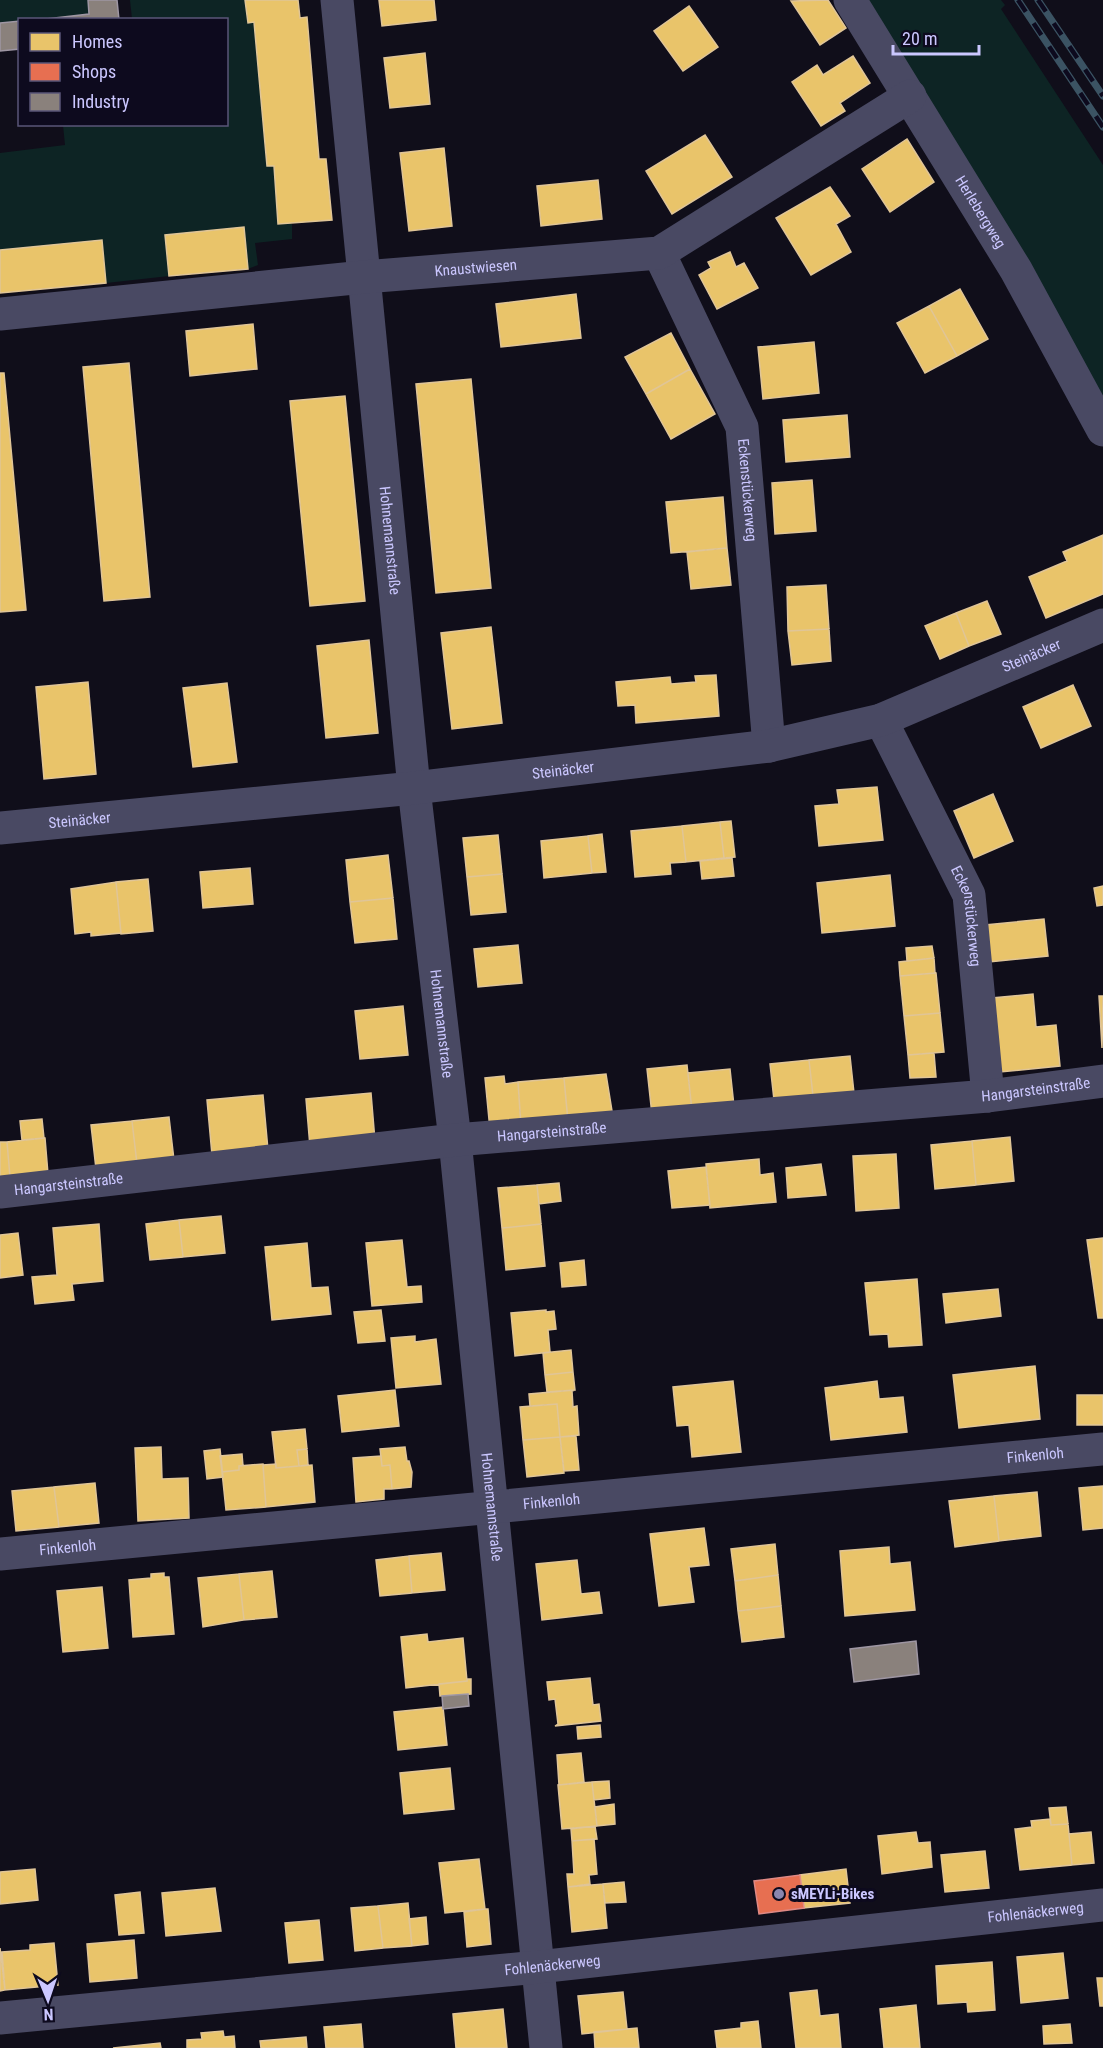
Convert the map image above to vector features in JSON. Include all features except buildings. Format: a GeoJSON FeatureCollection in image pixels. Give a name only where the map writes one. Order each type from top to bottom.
{"type":"FeatureCollection","features":[{"type":"Feature","properties":{"kind":"street","name":"Hohnemannstraße"},"geometry":{"type":"LineString","coordinates":[[337,0],[414,788],[455,1140],[546,2048]]}},
{"type":"Feature","properties":{"kind":"street","name":"Herlebergweg"},"geometry":{"type":"LineString","coordinates":[[850,0],[1016,270],[1103,430]]}},
{"type":"Feature","properties":{"kind":"street","name":"Knaustwiesen"},"geometry":{"type":"LineString","coordinates":[[0,314],[364,277],[659,253],[910,96]]}},
{"type":"Feature","properties":{"kind":"street","name":"Eckenstückerweg"},"geometry":{"type":"LineString","coordinates":[[659,253],[742,427],[769,746]]}},
{"type":"Feature","properties":{"kind":"street","name":"Steinäcker"},"geometry":{"type":"LineString","coordinates":[[0,828],[414,788],[769,746],[881,720],[1103,625]]}},
{"type":"Feature","properties":{"kind":"street","name":"Eckenstückerweg"},"geometry":{"type":"LineString","coordinates":[[881,720],[969,895],[988,1096]]}},
{"type":"Feature","properties":{"kind":"street","name":"Hangarsteinstraße"},"geometry":{"type":"LineString","coordinates":[[0,1192],[455,1140],[988,1096],[1103,1081]]}},
{"type":"Feature","properties":{"kind":"street","name":"Finkenloh"},"geometry":{"type":"LineString","coordinates":[[0,1554],[1103,1449]]}},
{"type":"Feature","properties":{"kind":"street","name":"Fohlenäckerweg"},"geometry":{"type":"LineString","coordinates":[[0,2018],[538,1967],[1103,1905]]}},
{"type":"Feature","properties":{"kind":"green space"},"geometry":{"type":"Polygon","coordinates":[[[0,0],[88,0],[89,14],[18,18],[18,21],[0,23],[0,0]]]}},
{"type":"Feature","properties":{"kind":"green space"},"geometry":{"type":"Polygon","coordinates":[[[130,0],[245,0],[248,23],[254,22],[267,166],[274,166],[278,224],[292,224],[292,239],[255,243],[258,265],[248,269],[243,227],[166,235],[169,276],[106,283],[102,240],[0,250],[0,153],[65,145],[63,126],[228,126],[228,18],[132,18],[130,0]]]}},
{"type":"Feature","properties":{"kind":"green space"},"geometry":{"type":"Polygon","coordinates":[[[863,0],[1001,0],[1005,5],[1001,9],[1103,165],[1103,412],[863,0]]]}},
{"type":"Feature","properties":{"kind":"railway"},"geometry":{"type":"LineString","coordinates":[[1018,0],[1103,127]]}},
{"type":"Feature","properties":{"kind":"railway"},"geometry":{"type":"LineString","coordinates":[[1038,0],[1103,96]]}},
{"type":"Feature","properties":{"kind":"place","name":"sMEYLi-Bikes"},"geometry":{"type":"Point","coordinates":[779,1894]}}]}
